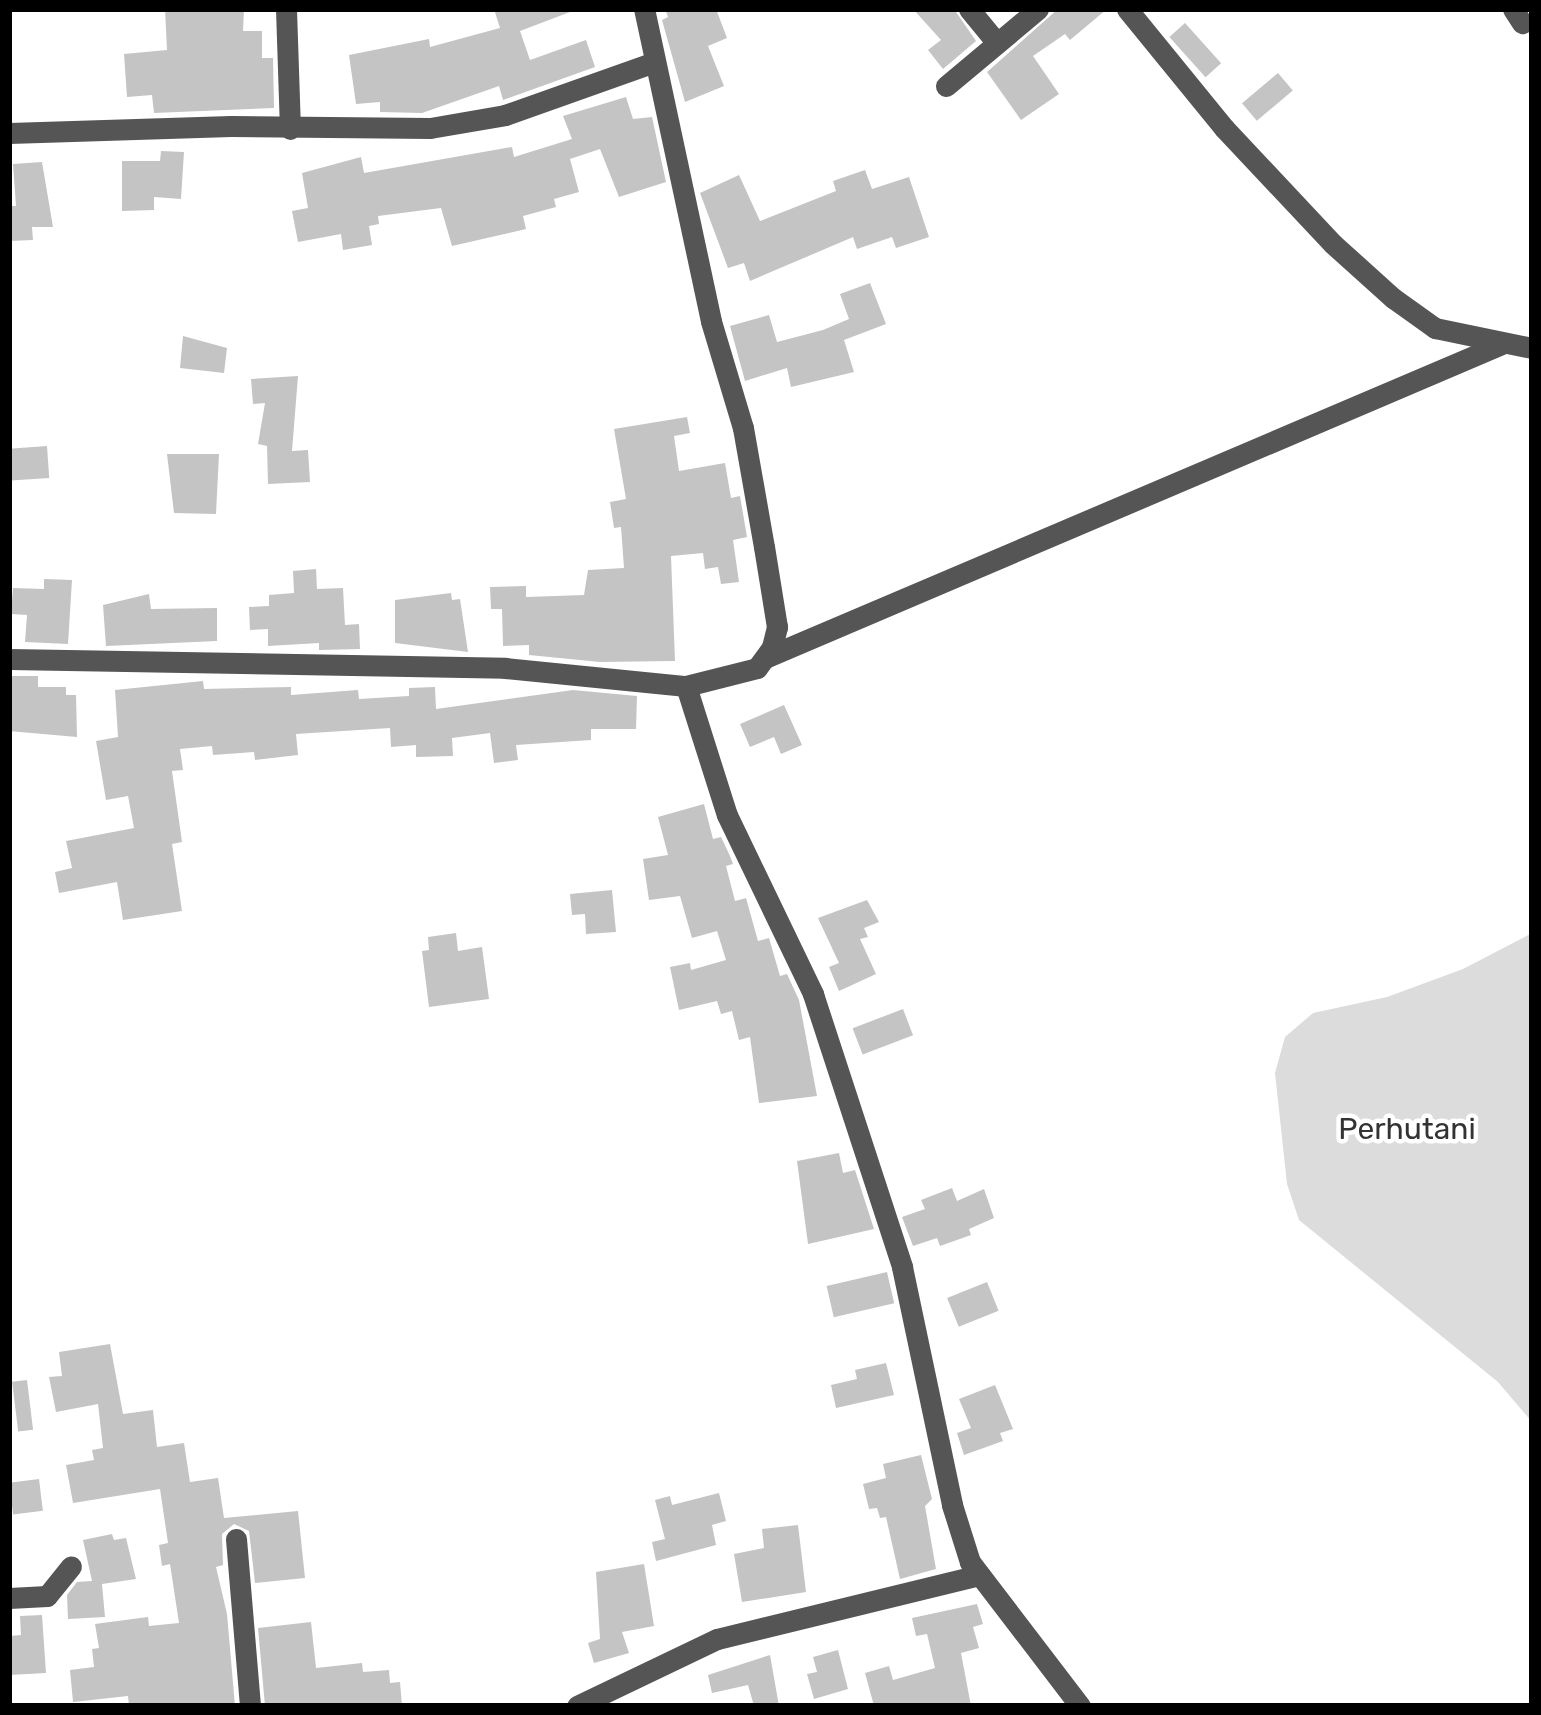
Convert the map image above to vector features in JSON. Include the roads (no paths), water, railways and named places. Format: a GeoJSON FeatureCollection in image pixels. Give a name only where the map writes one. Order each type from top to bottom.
{"type":"FeatureCollection","features":[{"type":"Feature","properties":{"kind":"street"},"geometry":{"type":"LineString","coordinates":[[286,9],[290,129]]}},
{"type":"Feature","properties":{"kind":"street"},"geometry":{"type":"LineString","coordinates":[[9,659],[505,668],[686,686],[757,668],[777,627],[743,428],[711,321],[644,9]]}},
{"type":"Feature","properties":{"kind":"street"},"geometry":{"type":"LineString","coordinates":[[969,9],[997,43]]}},
{"type":"Feature","properties":{"kind":"street"},"geometry":{"type":"LineString","coordinates":[[946,86],[1038,9]]}},
{"type":"Feature","properties":{"kind":"street"},"geometry":{"type":"LineString","coordinates":[[1126,9],[1224,128],[1333,244],[1393,298],[1435,328],[1532,348]]}},
{"type":"Feature","properties":{"kind":"street"},"geometry":{"type":"LineString","coordinates":[[9,133],[430,128],[505,115],[652,63]]}},
{"type":"Feature","properties":{"kind":"street"},"geometry":{"type":"LineString","coordinates":[[766,657],[1502,344]]}},
{"type":"Feature","properties":{"kind":"street"},"geometry":{"type":"LineString","coordinates":[[686,686],[727,815],[813,994],[902,1267],[952,1505],[979,1576],[1080,1706]]}},
{"type":"Feature","properties":{"kind":"street"},"geometry":{"type":"LineString","coordinates":[[236,1538],[250,1706]]}},
{"type":"Feature","properties":{"kind":"street"},"geometry":{"type":"LineString","coordinates":[[9,1598],[47,1596],[71,1566]]}},
{"type":"Feature","properties":{"kind":"street"},"geometry":{"type":"LineString","coordinates":[[577,1706],[717,1639],[979,1576]]}},
{"type":"Feature","properties":{"kind":"park label","name":"Perhutani"},"geometry":{"type":"Point","coordinates":[1407,1129]}}]}
